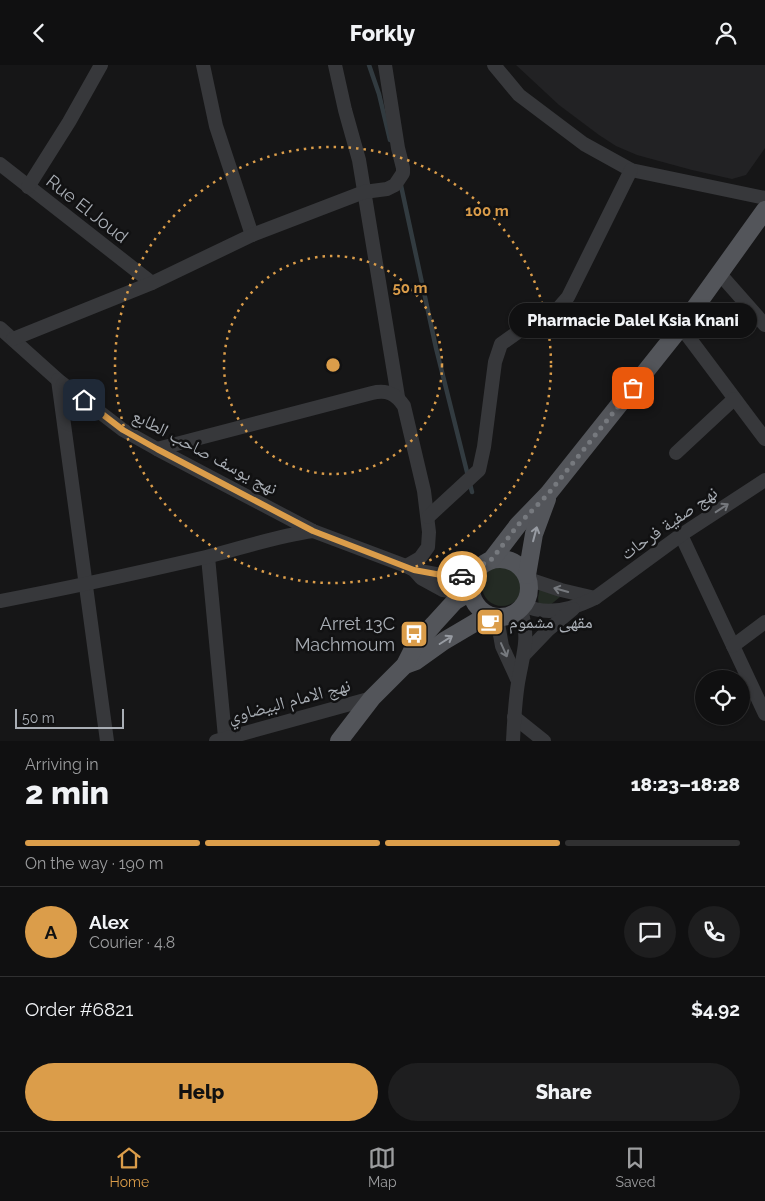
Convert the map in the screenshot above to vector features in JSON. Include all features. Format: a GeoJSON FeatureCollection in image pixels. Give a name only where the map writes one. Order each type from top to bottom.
{"type":"FeatureCollection","features":[{"type":"Feature","properties":{"kind":"main road"},"geometry":{"type":"LineString","coordinates":[[492,559],[518,525],[548,494],[681,327],[765,210]]}},
{"type":"Feature","properties":{"kind":"main road"},"geometry":{"type":"LineString","coordinates":[[471,585],[473,601],[479,609],[493,616],[507,617],[522,607],[528,596],[527,577],[534,534],[548,494]]}},
{"type":"Feature","properties":{"kind":"main road"},"geometry":{"type":"LineString","coordinates":[[339,741],[372,699],[405,665],[414,647],[471,585],[483,564],[492,559],[502,558],[512,561],[521,567],[527,577]]}},
{"type":"Feature","properties":{"kind":"main road"},"geometry":{"type":"LineString","coordinates":[[405,665],[416,661],[444,641],[493,616]]}},
{"type":"Feature","properties":{"kind":"street"},"geometry":{"type":"LineString","coordinates":[[28,187],[69,122],[101,65]]}},
{"type":"Feature","properties":{"kind":"street"},"geometry":{"type":"LineString","coordinates":[[203,65],[216,126],[252,235]]}},
{"type":"Feature","properties":{"kind":"street"},"geometry":{"type":"LineString","coordinates":[[336,65],[345,110],[355,143],[398,397],[404,406],[424,491],[428,517],[428,547],[410,568]]}},
{"type":"Feature","properties":{"kind":"street"},"geometry":{"type":"LineString","coordinates":[[13,339],[152,283],[252,235],[364,193],[387,189],[396,185],[403,173],[385,65]]}},
{"type":"Feature","properties":{"kind":"street"},"geometry":{"type":"LineString","coordinates":[[494,65],[519,95],[584,144],[631,170],[765,198]]}},
{"type":"Feature","properties":{"kind":"street","name":"Rue El Joud"},"geometry":{"type":"LineString","coordinates":[[0,164],[152,283]]}},
{"type":"Feature","properties":{"kind":"street"},"geometry":{"type":"LineString","coordinates":[[428,517],[479,470],[484,447],[495,362],[501,345],[518,332],[555,311],[568,297],[631,170]]}},
{"type":"Feature","properties":{"kind":"street"},"geometry":{"type":"LineString","coordinates":[[719,273],[765,325]]}},
{"type":"Feature","properties":{"kind":"street"},"geometry":{"type":"LineString","coordinates":[[681,327],[765,439]]}},
{"type":"Feature","properties":{"kind":"street","name":"نهج يوسف صاحب الطابع"},"geometry":{"type":"LineString","coordinates":[[0,328],[58,380],[123,430],[157,449],[313,531],[410,568],[452,577],[471,585]]}},
{"type":"Feature","properties":{"kind":"street"},"geometry":{"type":"LineString","coordinates":[[58,380],[107,741]]}},
{"type":"Feature","properties":{"kind":"street"},"geometry":{"type":"LineString","coordinates":[[157,449],[380,391],[388,392],[398,397]]}},
{"type":"Feature","properties":{"kind":"street"},"geometry":{"type":"LineString","coordinates":[[676,453],[734,399]]}},
{"type":"Feature","properties":{"kind":"street","name":"نهج صفية فرحات"},"geometry":{"type":"LineString","coordinates":[[522,607],[548,612],[575,607],[595,597],[681,535],[765,480]]}},
{"type":"Feature","properties":{"kind":"street"},"geometry":{"type":"LineString","coordinates":[[0,601],[208,557],[286,534],[313,531]]}},
{"type":"Feature","properties":{"kind":"street"},"geometry":{"type":"LineString","coordinates":[[681,535],[765,713]]}},
{"type":"Feature","properties":{"kind":"street"},"geometry":{"type":"LineString","coordinates":[[208,557],[220,739]]}},
{"type":"Feature","properties":{"kind":"street"},"geometry":{"type":"LineString","coordinates":[[527,577],[561,590],[595,597]]}},
{"type":"Feature","properties":{"kind":"street"},"geometry":{"type":"LineString","coordinates":[[513,741],[518,681],[526,643],[522,607]]}},
{"type":"Feature","properties":{"kind":"street"},"geometry":{"type":"LineString","coordinates":[[525,654],[548,629],[575,607]]}},
{"type":"Feature","properties":{"kind":"street"},"geometry":{"type":"LineString","coordinates":[[493,616],[502,645],[518,681]]}},
{"type":"Feature","properties":{"kind":"street"},"geometry":{"type":"LineString","coordinates":[[733,646],[765,623]]}},
{"type":"Feature","properties":{"kind":"street","name":"نهج الامام البيضاوي"},"geometry":{"type":"LineString","coordinates":[[220,739],[372,699]]}},
{"type":"Feature","properties":{"kind":"street"},"geometry":{"type":"LineString","coordinates":[[514,717],[544,741]]}},
{"type":"Feature","properties":{"kind":"shaded area"},"geometry":{"type":"Polygon","coordinates":[[[516,65],[765,65],[765,148],[746,175],[732,179],[637,155],[616,146],[599,135],[559,105],[516,65]]]}},
{"type":"Feature","properties":{"kind":"shaded area"},"geometry":{"type":"Polygon","coordinates":[[[506,566],[513,569],[519,575],[522,586],[521,594],[513,603],[506,606],[498,606],[491,603],[483,594],[482,582],[485,575],[494,567],[506,566]]]}},
{"type":"Feature","properties":{"kind":"shaded area"},"geometry":{"type":"Polygon","coordinates":[[[540,587],[560,597],[549,606],[539,606],[540,587]]]}},
{"type":"Feature","properties":{"kind":"waterway"},"geometry":{"type":"LineString","coordinates":[[369,65],[379,94],[390,140]]}},
{"type":"Feature","properties":{"kind":"waterway"},"geometry":{"type":"LineString","coordinates":[[400,181],[436,348],[472,492]]}},
{"type":"Feature","properties":{"kind":"way so far"},"geometry":{"type":"LineString","coordinates":[[462,576],[472,576],[483,564],[492,559],[518,525],[548,494],[633,388]]}},
{"type":"Feature","properties":{"kind":"place","name":"Pharmacie Dalel Ksia Knani"},"geometry":{"type":"Point","coordinates":[633,388]}},
{"type":"Feature","properties":{"kind":"place","name":"مقهى مشموم"},"geometry":{"type":"Point","coordinates":[490,622]}},
{"type":"Feature","properties":{"kind":"place","name":"Arret 13C Machmoum"},"geometry":{"type":"Point","coordinates":[414,634]}},
{"type":"Feature","properties":{"kind":"route"},"geometry":{"type":"LineString","coordinates":[[84,400],[123,430],[313,531],[414,570],[452,577],[462,576]]}}]}
